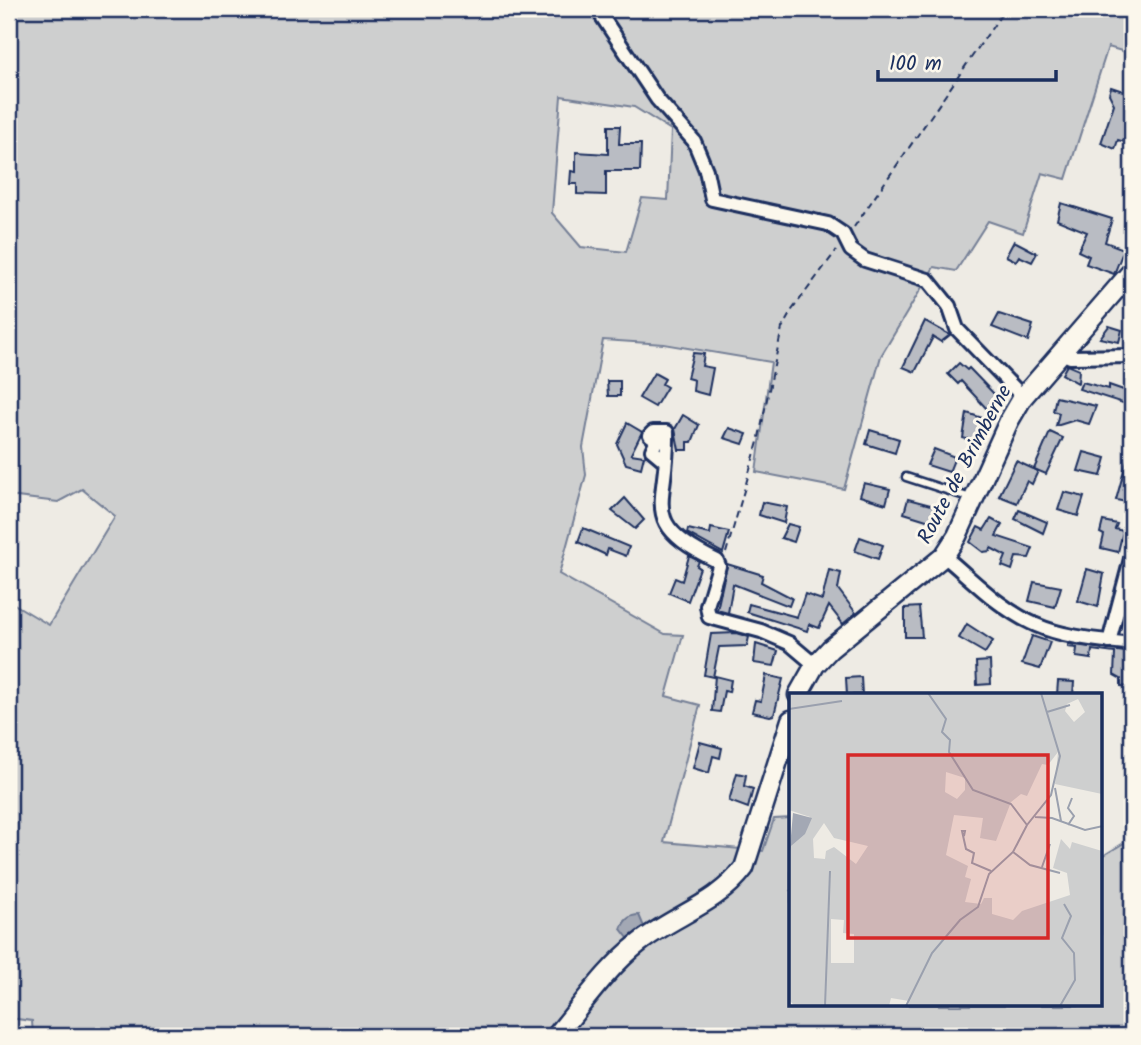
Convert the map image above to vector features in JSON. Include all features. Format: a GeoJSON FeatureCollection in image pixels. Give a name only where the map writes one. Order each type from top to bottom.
{"type":"FeatureCollection","features":[{"type":"Feature","properties":{"kind":"street"},"geometry":{"type":"LineString","coordinates":[[597,9],[657,99],[694,141],[706,170],[712,199],[828,225],[846,239],[851,250],[865,260],[928,279],[949,306],[957,329],[1023,397]]}},
{"type":"Feature","properties":{"kind":"street","name":"Route de Brimberne"},"geometry":{"type":"LineString","coordinates":[[799,693],[815,664],[944,556],[1023,397],[1132,271]]}},
{"type":"Feature","properties":{"kind":"street"},"geometry":{"type":"LineString","coordinates":[[1062,353],[1070,357],[1132,356]]}},
{"type":"Feature","properties":{"kind":"street"},"geometry":{"type":"LineString","coordinates":[[664,460],[662,513],[672,534],[686,546],[717,561],[719,566],[707,606],[709,617],[761,631],[789,643],[815,664]]}},
{"type":"Feature","properties":{"kind":"street"},"geometry":{"type":"LineString","coordinates":[[1109,642],[1132,555]]}},
{"type":"Feature","properties":{"kind":"street"},"geometry":{"type":"LineString","coordinates":[[944,556],[1005,608],[1036,625],[1084,639],[1132,644]]}},
{"type":"Feature","properties":{"kind":"street"},"geometry":{"type":"LineString","coordinates":[[556,1036],[638,943],[708,903],[730,886],[744,868],[787,751]]}},
{"type":"Feature","properties":{"kind":"lane"},"geometry":{"type":"LineString","coordinates":[[906,477],[974,499]]}},
{"type":"Feature","properties":{"kind":"path"},"geometry":{"type":"LineString","coordinates":[[724,558],[758,442],[782,328],[792,310],[846,239],[1005,9]]}},
{"type":"Feature","properties":{"kind":"shaded area"},"geometry":{"type":"Polygon","coordinates":[[[9,9],[1132,9],[1132,54],[1108,47],[1066,179],[1042,173],[1023,233],[988,221],[956,271],[934,267],[881,356],[844,489],[756,472],[771,362],[664,344],[603,340],[583,447],[586,475],[559,574],[665,634],[683,635],[666,696],[700,705],[664,842],[763,851],[774,819],[789,818],[789,1006],[1102,1006],[1102,856],[1132,838],[1132,1036],[33,1036],[32,1021],[9,1018],[9,601],[49,625],[115,516],[82,489],[58,502],[9,496],[9,9]],[[561,96],[552,213],[581,247],[626,252],[642,198],[668,200],[671,130],[634,107],[561,96]]]}},
{"type":"Feature","properties":{"kind":"shaded area"},"geometry":{"type":"Polygon","coordinates":[[[639,915],[644,927],[628,938],[621,929],[622,926],[630,917],[639,915]]]}},
{"type":"Feature","properties":{"kind":"building"},"geometry":{"type":"Polygon","coordinates":[[[1111,87],[1132,94],[1132,144],[1118,140],[1115,149],[1101,143],[1114,104],[1109,94],[1111,87]]]}},
{"type":"Feature","properties":{"kind":"building"},"geometry":{"type":"Polygon","coordinates":[[[608,126],[620,126],[619,144],[641,144],[640,171],[606,171],[606,195],[577,194],[577,184],[570,184],[571,171],[576,172],[576,152],[608,154],[608,126]]]}},
{"type":"Feature","properties":{"kind":"building"},"geometry":{"type":"Polygon","coordinates":[[[1061,203],[1112,219],[1105,242],[1124,249],[1114,274],[1086,264],[1089,256],[1078,251],[1087,232],[1057,220],[1061,203]]]}},
{"type":"Feature","properties":{"kind":"building"},"geometry":{"type":"Polygon","coordinates":[[[1014,241],[1037,253],[1032,262],[1019,256],[1016,261],[1006,256],[1014,241]]]}},
{"type":"Feature","properties":{"kind":"building"},"geometry":{"type":"Polygon","coordinates":[[[999,314],[1033,325],[1028,341],[992,327],[999,314]]]}},
{"type":"Feature","properties":{"kind":"building"},"geometry":{"type":"Polygon","coordinates":[[[925,321],[950,335],[941,342],[933,337],[915,372],[903,367],[925,321]]]}},
{"type":"Feature","properties":{"kind":"building"},"geometry":{"type":"Polygon","coordinates":[[[1109,326],[1122,330],[1119,342],[1100,338],[1109,326]]]}},
{"type":"Feature","properties":{"kind":"building"},"geometry":{"type":"Polygon","coordinates":[[[693,353],[704,354],[702,366],[713,368],[708,395],[693,391],[694,380],[687,378],[693,353]]]}},
{"type":"Feature","properties":{"kind":"building"},"geometry":{"type":"Polygon","coordinates":[[[959,363],[967,370],[969,368],[998,398],[987,409],[961,381],[958,384],[948,374],[959,363]]]}},
{"type":"Feature","properties":{"kind":"building"},"geometry":{"type":"Polygon","coordinates":[[[1067,365],[1079,370],[1078,383],[1062,374],[1067,365]]]}},
{"type":"Feature","properties":{"kind":"building"},"geometry":{"type":"Polygon","coordinates":[[[654,373],[665,379],[662,384],[667,387],[655,407],[639,398],[654,373]]]}},
{"type":"Feature","properties":{"kind":"building"},"geometry":{"type":"Polygon","coordinates":[[[607,381],[620,381],[620,396],[608,396],[607,381]]]}},
{"type":"Feature","properties":{"kind":"building"},"geometry":{"type":"Polygon","coordinates":[[[1082,382],[1109,389],[1109,385],[1132,393],[1132,406],[1079,389],[1082,382]]]}},
{"type":"Feature","properties":{"kind":"building"},"geometry":{"type":"Polygon","coordinates":[[[1056,397],[1096,406],[1089,424],[1075,420],[1056,426],[1059,413],[1053,411],[1056,397]]]}},
{"type":"Feature","properties":{"kind":"building"},"geometry":{"type":"Polygon","coordinates":[[[967,413],[988,420],[982,437],[978,436],[976,442],[963,438],[967,413]]]}},
{"type":"Feature","properties":{"kind":"building"},"geometry":{"type":"Polygon","coordinates":[[[683,415],[699,425],[692,442],[688,442],[688,450],[679,450],[675,429],[683,415]]]}},
{"type":"Feature","properties":{"kind":"building"},"geometry":{"type":"Polygon","coordinates":[[[627,423],[642,432],[631,454],[644,456],[641,468],[626,464],[617,444],[627,423]]]}},
{"type":"Feature","properties":{"kind":"building"},"geometry":{"type":"Polygon","coordinates":[[[729,428],[747,434],[743,444],[724,438],[729,428]]]}},
{"type":"Feature","properties":{"kind":"building"},"geometry":{"type":"Polygon","coordinates":[[[870,430],[899,439],[895,453],[866,444],[870,430]]]}},
{"type":"Feature","properties":{"kind":"building"},"geometry":{"type":"Polygon","coordinates":[[[1050,432],[1063,438],[1046,474],[1034,469],[1050,432]]]}},
{"type":"Feature","properties":{"kind":"building"},"geometry":{"type":"Polygon","coordinates":[[[934,449],[955,457],[949,472],[927,465],[934,449]]]}},
{"type":"Feature","properties":{"kind":"building"},"geometry":{"type":"Polygon","coordinates":[[[1084,452],[1106,458],[1101,476],[1078,471],[1084,452]]]}},
{"type":"Feature","properties":{"kind":"building"},"geometry":{"type":"Polygon","coordinates":[[[1128,456],[1132,456],[1132,503],[1116,500],[1128,456]]]}},
{"type":"Feature","properties":{"kind":"building"},"geometry":{"type":"Polygon","coordinates":[[[1016,461],[1038,471],[1032,484],[1027,481],[1017,503],[999,496],[1016,461]]]}},
{"type":"Feature","properties":{"kind":"building"},"geometry":{"type":"Polygon","coordinates":[[[864,483],[890,489],[886,504],[860,496],[864,483]]]}},
{"type":"Feature","properties":{"kind":"building"},"geometry":{"type":"Polygon","coordinates":[[[1064,492],[1084,497],[1078,516],[1058,510],[1064,492]]]}},
{"type":"Feature","properties":{"kind":"building"},"geometry":{"type":"Polygon","coordinates":[[[625,498],[644,520],[635,529],[612,511],[625,498]]]}},
{"type":"Feature","properties":{"kind":"building"},"geometry":{"type":"Polygon","coordinates":[[[908,499],[938,507],[933,522],[904,513],[908,499]]]}},
{"type":"Feature","properties":{"kind":"building"},"geometry":{"type":"Polygon","coordinates":[[[762,502],[787,507],[784,523],[759,515],[762,502]]]}},
{"type":"Feature","properties":{"kind":"building"},"geometry":{"type":"Polygon","coordinates":[[[1019,510],[1047,522],[1043,533],[1015,519],[1019,510]]]}},
{"type":"Feature","properties":{"kind":"building"},"geometry":{"type":"Polygon","coordinates":[[[991,519],[1002,525],[996,536],[1033,548],[1029,558],[1016,557],[1012,570],[1002,566],[1006,556],[991,548],[990,551],[983,552],[970,542],[978,527],[984,530],[991,519]]]}},
{"type":"Feature","properties":{"kind":"building"},"geometry":{"type":"Polygon","coordinates":[[[1103,521],[1117,524],[1115,529],[1123,531],[1118,552],[1101,548],[1104,535],[1100,533],[1103,521]]]}},
{"type":"Feature","properties":{"kind":"building"},"geometry":{"type":"Polygon","coordinates":[[[788,524],[799,527],[794,542],[781,538],[788,524]]]}},
{"type":"Feature","properties":{"kind":"building"},"geometry":{"type":"Polygon","coordinates":[[[583,528],[629,547],[626,556],[608,549],[606,555],[578,542],[583,528]]]}},
{"type":"Feature","properties":{"kind":"building"},"geometry":{"type":"Polygon","coordinates":[[[711,528],[729,532],[723,553],[687,533],[688,529],[710,534],[711,528]]]}},
{"type":"Feature","properties":{"kind":"building"},"geometry":{"type":"Polygon","coordinates":[[[860,537],[883,545],[878,559],[855,551],[860,537]]]}},
{"type":"Feature","properties":{"kind":"building"},"geometry":{"type":"Polygon","coordinates":[[[689,556],[699,561],[697,566],[700,568],[688,601],[669,593],[675,578],[682,581],[689,556]]]}},
{"type":"Feature","properties":{"kind":"building"},"geometry":{"type":"Polygon","coordinates":[[[727,564],[763,575],[761,582],[792,598],[789,606],[733,584],[728,613],[717,610],[727,564]]]}},
{"type":"Feature","properties":{"kind":"building"},"geometry":{"type":"Polygon","coordinates":[[[1087,569],[1104,574],[1098,607],[1078,601],[1087,569]]]}},
{"type":"Feature","properties":{"kind":"building"},"geometry":{"type":"Polygon","coordinates":[[[829,570],[841,573],[838,589],[856,613],[843,624],[829,606],[819,628],[809,624],[807,631],[747,612],[749,604],[797,617],[805,594],[822,600],[829,570]]]}},
{"type":"Feature","properties":{"kind":"building"},"geometry":{"type":"Polygon","coordinates":[[[1034,582],[1061,587],[1055,607],[1029,601],[1034,582]]]}},
{"type":"Feature","properties":{"kind":"building"},"geometry":{"type":"Polygon","coordinates":[[[919,607],[922,637],[905,637],[905,608],[919,607]]]}},
{"type":"Feature","properties":{"kind":"building"},"geometry":{"type":"Polygon","coordinates":[[[967,624],[993,641],[985,653],[959,638],[967,624]]]}},
{"type":"Feature","properties":{"kind":"building"},"geometry":{"type":"Polygon","coordinates":[[[736,633],[749,637],[747,646],[719,647],[713,677],[704,675],[711,634],[736,633]]]}},
{"type":"Feature","properties":{"kind":"building"},"geometry":{"type":"Polygon","coordinates":[[[1032,636],[1050,642],[1040,669],[1022,664],[1032,636]]]}},
{"type":"Feature","properties":{"kind":"building"},"geometry":{"type":"Polygon","coordinates":[[[756,644],[778,651],[774,666],[754,663],[756,644]]]}},
{"type":"Feature","properties":{"kind":"building"},"geometry":{"type":"Polygon","coordinates":[[[1068,644],[1132,653],[1132,687],[1121,686],[1121,679],[1114,675],[1115,653],[1092,650],[1091,659],[1076,657],[1077,648],[1068,647],[1068,644]]]}},
{"type":"Feature","properties":{"kind":"building"},"geometry":{"type":"Polygon","coordinates":[[[990,661],[991,684],[977,685],[976,662],[990,661]]]}},
{"type":"Feature","properties":{"kind":"building"},"geometry":{"type":"Polygon","coordinates":[[[766,675],[783,679],[774,715],[770,716],[752,712],[755,700],[761,701],[766,675]]]}},
{"type":"Feature","properties":{"kind":"building"},"geometry":{"type":"Polygon","coordinates":[[[715,676],[731,680],[729,692],[724,691],[720,712],[712,711],[715,676]]]}},
{"type":"Feature","properties":{"kind":"building"},"geometry":{"type":"Polygon","coordinates":[[[861,677],[862,693],[847,693],[846,678],[861,677]]]}},
{"type":"Feature","properties":{"kind":"building"},"geometry":{"type":"Polygon","coordinates":[[[1058,681],[1074,682],[1073,693],[1057,693],[1058,681]]]}},
{"type":"Feature","properties":{"kind":"building"},"geometry":{"type":"Polygon","coordinates":[[[700,742],[722,748],[720,758],[713,756],[709,773],[693,768],[700,742]]]}},
{"type":"Feature","properties":{"kind":"building"},"geometry":{"type":"Polygon","coordinates":[[[737,773],[746,775],[744,786],[753,789],[748,808],[729,801],[737,773]]]}}]}
